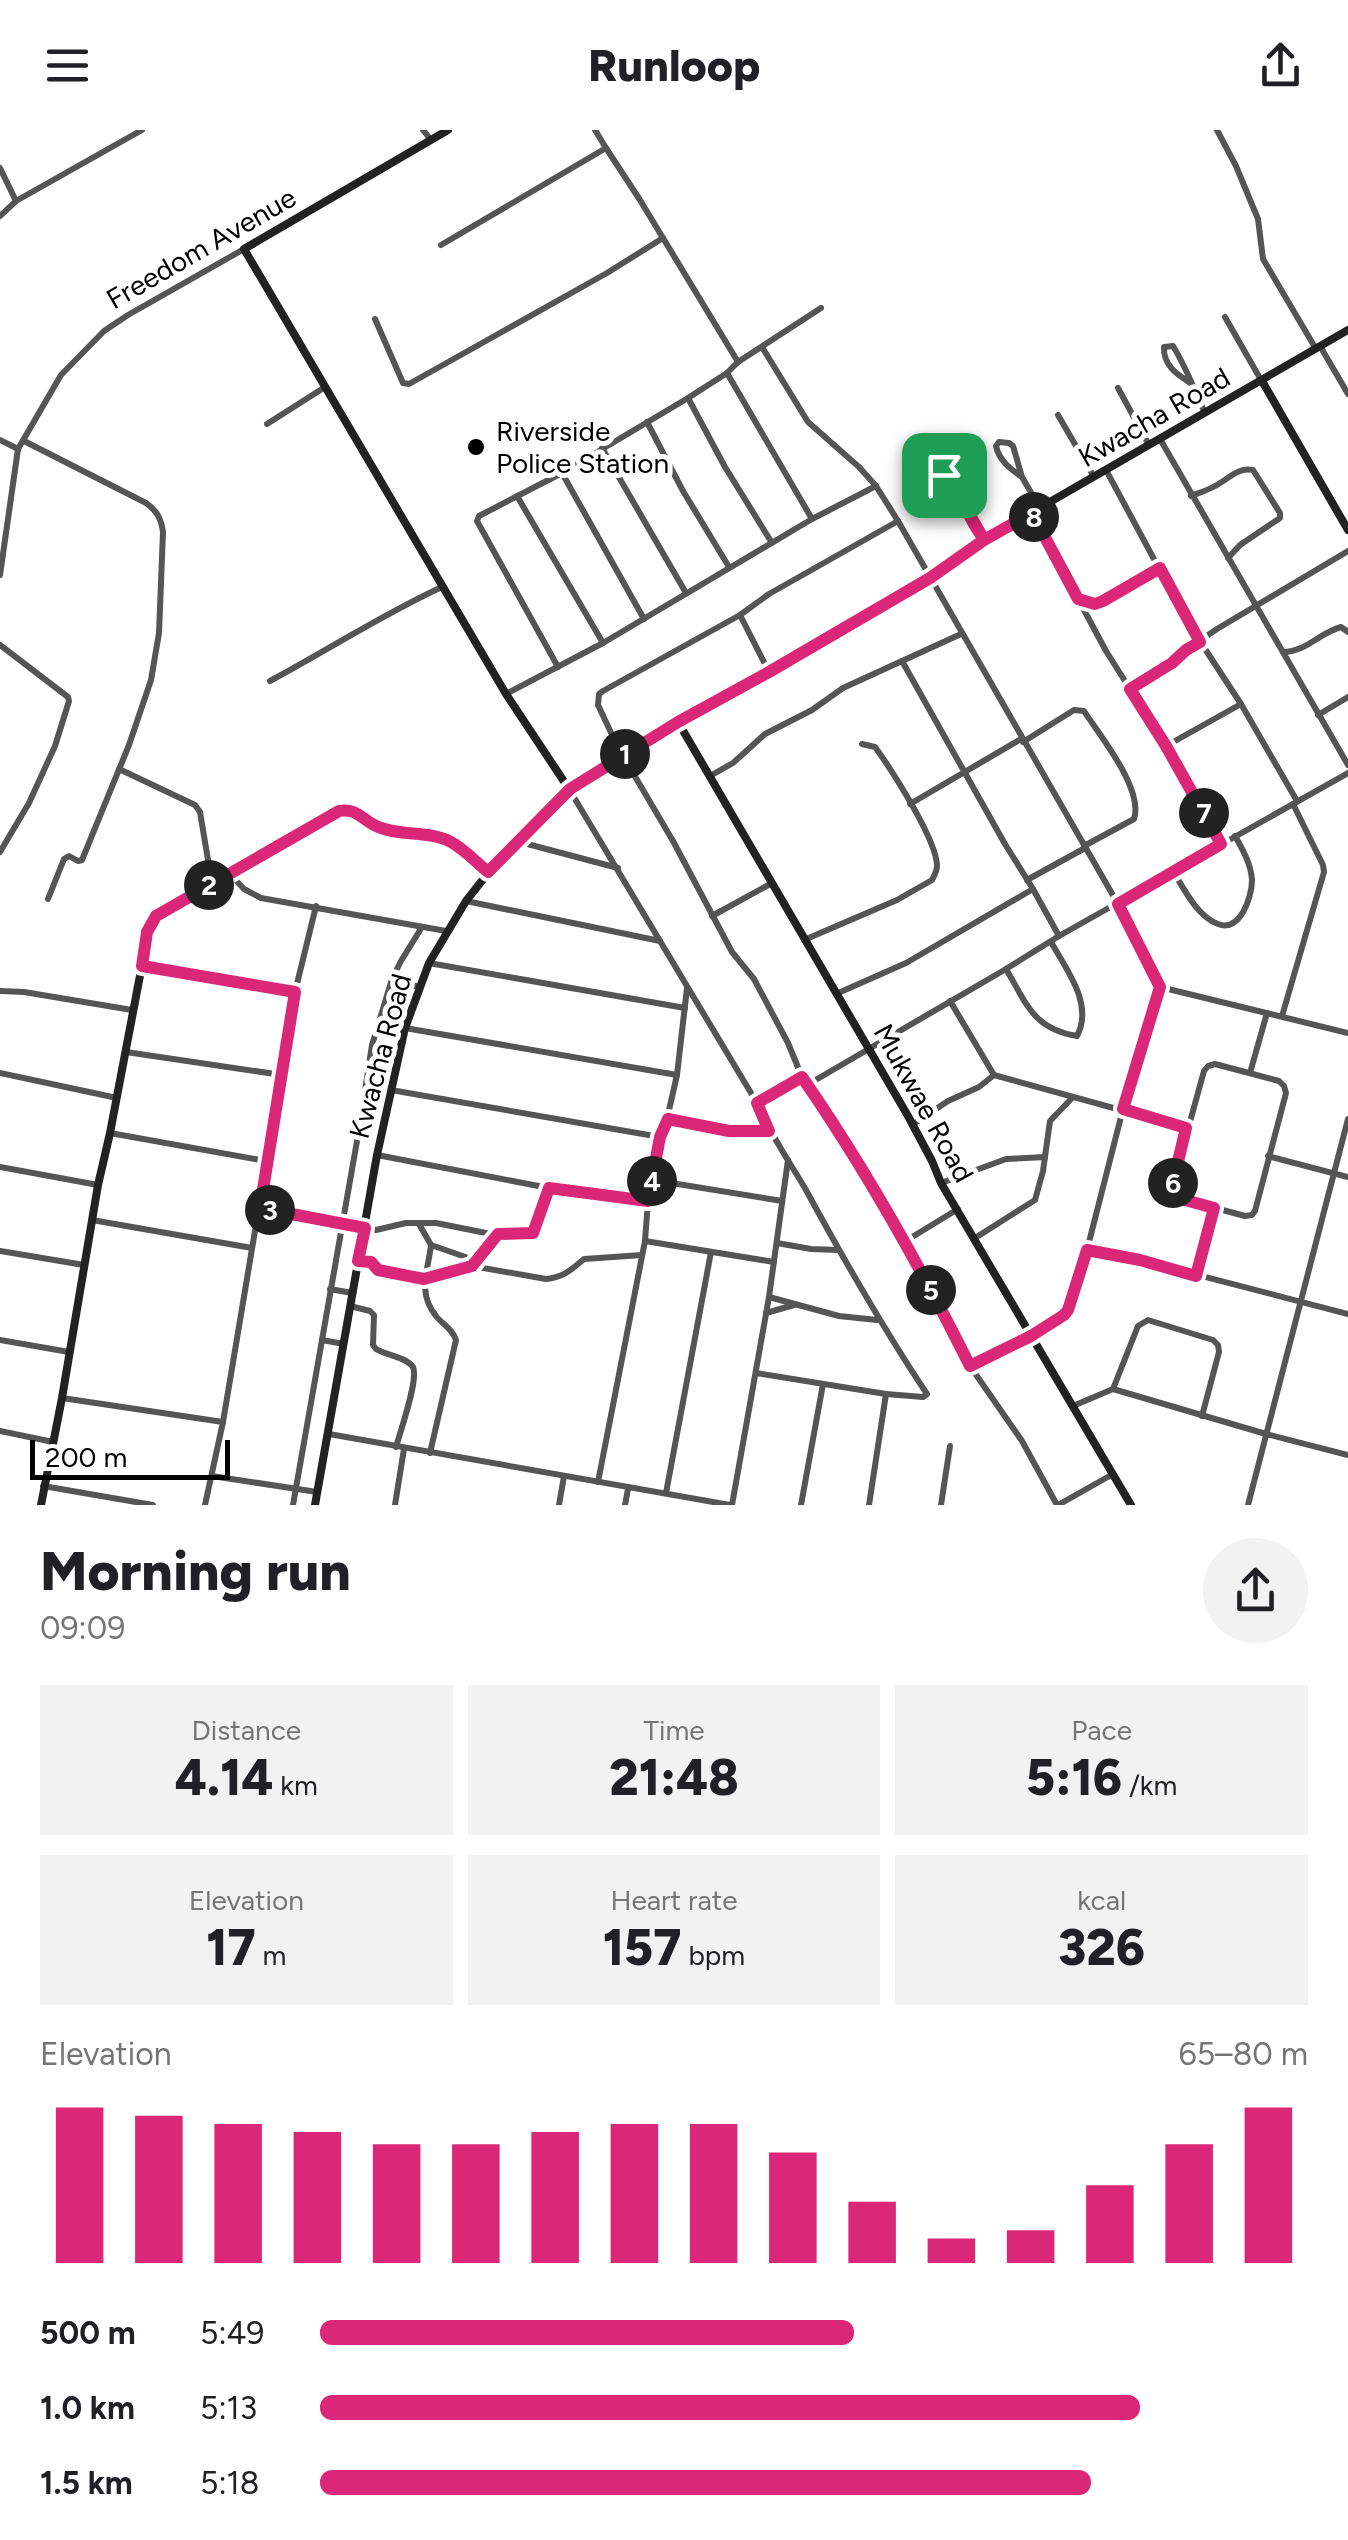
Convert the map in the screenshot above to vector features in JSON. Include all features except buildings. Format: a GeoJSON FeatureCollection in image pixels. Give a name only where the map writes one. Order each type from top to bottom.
{"type":"FeatureCollection","features":[{"type":"Feature","properties":{"kind":"main road","name":"Freedom Avenue"},"geometry":{"type":"LineString","coordinates":[[244,249],[448,130]]}},
{"type":"Feature","properties":{"kind":"main road"},"geometry":{"type":"LineString","coordinates":[[244,249],[506,694],[570,789]]}},
{"type":"Feature","properties":{"kind":"main road","name":"Kwacha Road"},"geometry":{"type":"LineString","coordinates":[[315,1505],[377,1155],[405,1028],[429,963],[446,931],[488,872],[570,789],[622,756],[930,578],[984,540],[1348,330]]}},
{"type":"Feature","properties":{"kind":"main road"},"geometry":{"type":"LineString","coordinates":[[1262,382],[1348,530]]}},
{"type":"Feature","properties":{"kind":"main road","name":"Mukwae Road"},"geometry":{"type":"LineString","coordinates":[[678,722],[1131,1505]]}},
{"type":"Feature","properties":{"kind":"main road"},"geometry":{"type":"LineString","coordinates":[[40,1505],[147,932],[156,916],[347,809],[378,828],[452,843],[488,872]]}},
{"type":"Feature","properties":{"kind":"street"},"geometry":{"type":"LineString","coordinates":[[0,216],[16,202],[142,130]]}},
{"type":"Feature","properties":{"kind":"street"},"geometry":{"type":"LineString","coordinates":[[423,130],[431,140]]}},
{"type":"Feature","properties":{"kind":"street"},"geometry":{"type":"LineString","coordinates":[[595,130],[738,362]]}},
{"type":"Feature","properties":{"kind":"street"},"geometry":{"type":"LineString","coordinates":[[1218,130],[1258,219],[1263,259],[1348,394]]}},
{"type":"Feature","properties":{"kind":"street"},"geometry":{"type":"LineString","coordinates":[[441,245],[606,148]]}},
{"type":"Feature","properties":{"kind":"street"},"geometry":{"type":"LineString","coordinates":[[0,168],[16,202]]}},
{"type":"Feature","properties":{"kind":"street"},"geometry":{"type":"LineString","coordinates":[[375,319],[402,382],[409,384],[663,238]]}},
{"type":"Feature","properties":{"kind":"street","name":"Freedom Avenue"},"geometry":{"type":"LineString","coordinates":[[0,575],[18,449],[61,376],[104,331],[128,314],[244,249]]}},
{"type":"Feature","properties":{"kind":"street"},"geometry":{"type":"LineString","coordinates":[[558,667],[477,521],[479,516],[562,473],[688,398],[822,308]]}},
{"type":"Feature","properties":{"kind":"street"},"geometry":{"type":"LineString","coordinates":[[1225,317],[1262,382]]}},
{"type":"Feature","properties":{"kind":"street"},"geometry":{"type":"LineString","coordinates":[[1192,384],[1176,375],[1165,359],[1162,351],[1167,345],[1176,351],[1192,384],[1204,414]]}},
{"type":"Feature","properties":{"kind":"street"},"geometry":{"type":"LineString","coordinates":[[762,347],[808,422],[859,467],[898,521],[1118,904],[1160,987],[1068,1310],[1031,1336],[970,1366]]}},
{"type":"Feature","properties":{"kind":"street"},"geometry":{"type":"LineString","coordinates":[[727,374],[812,519]]}},
{"type":"Feature","properties":{"kind":"street"},"geometry":{"type":"LineString","coordinates":[[267,424],[324,387]]}},
{"type":"Feature","properties":{"kind":"street"},"geometry":{"type":"LineString","coordinates":[[1118,388],[1149,445]]}},
{"type":"Feature","properties":{"kind":"street"},"geometry":{"type":"LineString","coordinates":[[688,398],[772,543]]}},
{"type":"Feature","properties":{"kind":"street"},"geometry":{"type":"LineString","coordinates":[[1058,415],[1094,478]]}},
{"type":"Feature","properties":{"kind":"street"},"geometry":{"type":"LineString","coordinates":[[646,422],[729,567]]}},
{"type":"Feature","properties":{"kind":"street"},"geometry":{"type":"LineString","coordinates":[[1160,439],[1348,765]]}},
{"type":"Feature","properties":{"kind":"street"},"geometry":{"type":"LineString","coordinates":[[0,440],[18,449]]}},
{"type":"Feature","properties":{"kind":"street"},"geometry":{"type":"LineString","coordinates":[[24,441],[146,503],[162,520],[156,658],[146,698],[82,860],[66,856],[48,899]]}},
{"type":"Feature","properties":{"kind":"street"},"geometry":{"type":"LineString","coordinates":[[1022,477],[1003,461],[996,446],[999,442],[1013,446],[1036,511],[1078,599],[1221,844]]}},
{"type":"Feature","properties":{"kind":"street"},"geometry":{"type":"LineString","coordinates":[[602,448],[686,593]]}},
{"type":"Feature","properties":{"kind":"street"},"geometry":{"type":"LineString","coordinates":[[1192,496],[1248,468],[1254,470],[1280,513],[1275,524],[1240,545],[1228,558]]}},
{"type":"Feature","properties":{"kind":"street"},"geometry":{"type":"LineString","coordinates":[[1106,470],[1200,642],[1241,704],[1295,803],[1323,865],[1282,1016]]}},
{"type":"Feature","properties":{"kind":"street"},"geometry":{"type":"LineString","coordinates":[[562,473],[644,619]]}},
{"type":"Feature","properties":{"kind":"street"},"geometry":{"type":"LineString","coordinates":[[966,508],[943,483],[944,475],[954,477],[984,540]]}},
{"type":"Feature","properties":{"kind":"street"},"geometry":{"type":"LineString","coordinates":[[506,694],[603,643],[812,519],[876,486]]}},
{"type":"Feature","properties":{"kind":"street"},"geometry":{"type":"LineString","coordinates":[[517,496],[603,643]]}},
{"type":"Feature","properties":{"kind":"street"},"geometry":{"type":"LineString","coordinates":[[898,521],[599,694],[598,705],[622,756],[674,841],[732,952],[754,979],[804,1081],[846,1142],[970,1366],[1022,1442],[1058,1505],[1113,1474]]}},
{"type":"Feature","properties":{"kind":"street"},"geometry":{"type":"LineString","coordinates":[[1130,689],[1348,551]]}},
{"type":"Feature","properties":{"kind":"street"},"geometry":{"type":"LineString","coordinates":[[1078,599],[1095,604],[1103,601],[1160,568]]}},
{"type":"Feature","properties":{"kind":"street"},"geometry":{"type":"LineString","coordinates":[[270,680],[318,656],[395,608],[442,587]]}},
{"type":"Feature","properties":{"kind":"street"},"geometry":{"type":"LineString","coordinates":[[740,615],[769,672]]}},
{"type":"Feature","properties":{"kind":"street"},"geometry":{"type":"LineString","coordinates":[[1283,652],[1300,650],[1334,629],[1348,632]]}},
{"type":"Feature","properties":{"kind":"street"},"geometry":{"type":"LineString","coordinates":[[710,776],[734,764],[765,734],[812,710],[843,688],[961,634]]}},
{"type":"Feature","properties":{"kind":"street"},"geometry":{"type":"LineString","coordinates":[[0,645],[68,697],[68,701],[55,746],[0,852]]}},
{"type":"Feature","properties":{"kind":"street"},"geometry":{"type":"LineString","coordinates":[[902,661],[1059,936]]}},
{"type":"Feature","properties":{"kind":"street"},"geometry":{"type":"LineString","coordinates":[[1318,714],[1348,696]]}},
{"type":"Feature","properties":{"kind":"street"},"geometry":{"type":"LineString","coordinates":[[1166,746],[1241,704]]}},
{"type":"Feature","properties":{"kind":"street"},"geometry":{"type":"LineString","coordinates":[[910,804],[1074,710],[1084,711],[1130,783],[1136,806],[1134,819],[1027,880]]}},
{"type":"Feature","properties":{"kind":"street"},"geometry":{"type":"LineString","coordinates":[[804,940],[886,905],[932,880],[937,867],[921,822],[875,747],[862,744]]}},
{"type":"Feature","properties":{"kind":"street"},"geometry":{"type":"LineString","coordinates":[[120,770],[195,805],[200,812],[212,884]]}},
{"type":"Feature","properties":{"kind":"street"},"geometry":{"type":"LineString","coordinates":[[757,1103],[869,1049],[1172,870],[1348,773]]}},
{"type":"Feature","properties":{"kind":"street"},"geometry":{"type":"LineString","coordinates":[[570,789],[757,1103],[769,1131],[878,1320],[928,1394],[886,1394],[756,1372]]}},
{"type":"Feature","properties":{"kind":"street"},"geometry":{"type":"LineString","coordinates":[[1172,870],[1190,900],[1204,914],[1216,924],[1234,924],[1245,906],[1252,878],[1235,836]]}},
{"type":"Feature","properties":{"kind":"street"},"geometry":{"type":"LineString","coordinates":[[516,841],[619,868]]}},
{"type":"Feature","properties":{"kind":"street"},"geometry":{"type":"LineString","coordinates":[[230,874],[251,894],[446,931]]}},
{"type":"Feature","properties":{"kind":"street"},"geometry":{"type":"LineString","coordinates":[[712,916],[772,883]]}},
{"type":"Feature","properties":{"kind":"street"},"geometry":{"type":"LineString","coordinates":[[836,994],[906,963],[1034,890]]}},
{"type":"Feature","properties":{"kind":"street"},"geometry":{"type":"LineString","coordinates":[[466,900],[662,941]]}},
{"type":"Feature","properties":{"kind":"street"},"geometry":{"type":"LineString","coordinates":[[205,1505],[223,1422],[295,992],[316,906]]}},
{"type":"Feature","properties":{"kind":"street"},"geometry":{"type":"LineString","coordinates":[[293,1505],[372,1045],[392,978],[422,926]]}},
{"type":"Feature","properties":{"kind":"street"},"geometry":{"type":"LineString","coordinates":[[1006,969],[1038,1021],[1077,1036],[1081,1028],[1081,998],[1051,942]]}},
{"type":"Feature","properties":{"kind":"street"},"geometry":{"type":"LineString","coordinates":[[429,963],[685,1008]]}},
{"type":"Feature","properties":{"kind":"street"},"geometry":{"type":"LineString","coordinates":[[142,966],[295,992]]}},
{"type":"Feature","properties":{"kind":"street"},"geometry":{"type":"LineString","coordinates":[[392,978],[420,987]]}},
{"type":"Feature","properties":{"kind":"street"},"geometry":{"type":"LineString","coordinates":[[598,1482],[645,1241],[660,1137],[677,1075],[687,987]]}},
{"type":"Feature","properties":{"kind":"street"},"geometry":{"type":"LineString","coordinates":[[1160,987],[1348,1034]]}},
{"type":"Feature","properties":{"kind":"street"},"geometry":{"type":"LineString","coordinates":[[0,991],[132,1010]]}},
{"type":"Feature","properties":{"kind":"street"},"geometry":{"type":"LineString","coordinates":[[950,1001],[994,1075],[1186,1128]]}},
{"type":"Feature","properties":{"kind":"street"},"geometry":{"type":"LineString","coordinates":[[1250,1073],[1267,1013]]}},
{"type":"Feature","properties":{"kind":"street"},"geometry":{"type":"LineString","coordinates":[[405,1028],[677,1075]]}},
{"type":"Feature","properties":{"kind":"street"},"geometry":{"type":"LineString","coordinates":[[126,1052],[282,1075]]}},
{"type":"Feature","properties":{"kind":"street"},"geometry":{"type":"LineString","coordinates":[[1215,1064],[1250,1073],[1280,1081],[1286,1093],[1255,1211],[1245,1216],[1178,1198],[1172,1187],[1204,1071],[1215,1064]]}},
{"type":"Feature","properties":{"kind":"street"},"geometry":{"type":"LineString","coordinates":[[0,1074],[117,1098]]}},
{"type":"Feature","properties":{"kind":"street"},"geometry":{"type":"LineString","coordinates":[[912,1125],[948,1101],[979,1088],[994,1075]]}},
{"type":"Feature","properties":{"kind":"street"},"geometry":{"type":"LineString","coordinates":[[391,1090],[660,1137]]}},
{"type":"Feature","properties":{"kind":"street"},"geometry":{"type":"LineString","coordinates":[[975,1238],[1035,1200],[1050,1120],[1072,1098]]}},
{"type":"Feature","properties":{"kind":"street"},"geometry":{"type":"LineString","coordinates":[[668,1119],[729,1131],[769,1131]]}},
{"type":"Feature","properties":{"kind":"street"},"geometry":{"type":"LineString","coordinates":[[1248,1505],[1348,1119]]}},
{"type":"Feature","properties":{"kind":"street"},"geometry":{"type":"LineString","coordinates":[[110,1132],[266,1161]]}},
{"type":"Feature","properties":{"kind":"street"},"geometry":{"type":"LineString","coordinates":[[377,1155],[549,1188],[648,1201]]}},
{"type":"Feature","properties":{"kind":"street"},"geometry":{"type":"LineString","coordinates":[[1268,1156],[1348,1176]]}},
{"type":"Feature","properties":{"kind":"street"},"geometry":{"type":"LineString","coordinates":[[941,1182],[1006,1159],[1045,1157]]}},
{"type":"Feature","properties":{"kind":"street"},"geometry":{"type":"LineString","coordinates":[[329,1434],[666,1493],[696,1502],[731,1505],[769,1297],[788,1158]]}},
{"type":"Feature","properties":{"kind":"street"},"geometry":{"type":"LineString","coordinates":[[0,1167],[98,1185]]}},
{"type":"Feature","properties":{"kind":"street"},"geometry":{"type":"LineString","coordinates":[[653,1180],[782,1201]]}},
{"type":"Feature","properties":{"kind":"street"},"geometry":{"type":"LineString","coordinates":[[260,1208],[378,1230],[406,1223],[454,1225],[496,1235],[533,1233],[549,1188]]}},
{"type":"Feature","properties":{"kind":"street"},"geometry":{"type":"LineString","coordinates":[[1196,1276],[1214,1208]]}},
{"type":"Feature","properties":{"kind":"street"},"geometry":{"type":"LineString","coordinates":[[904,1242],[958,1209]]}},
{"type":"Feature","properties":{"kind":"street"},"geometry":{"type":"LineString","coordinates":[[92,1220],[252,1248]]}},
{"type":"Feature","properties":{"kind":"street"},"geometry":{"type":"LineString","coordinates":[[419,1224],[432,1245],[473,1264],[546,1278],[569,1273],[584,1258],[642,1256]]}},
{"type":"Feature","properties":{"kind":"street"},"geometry":{"type":"LineString","coordinates":[[358,1261],[371,1262],[378,1270],[424,1279],[477,1262],[496,1235]]}},
{"type":"Feature","properties":{"kind":"street"},"geometry":{"type":"LineString","coordinates":[[645,1241],[774,1262]]}},
{"type":"Feature","properties":{"kind":"street"},"geometry":{"type":"LineString","coordinates":[[777,1243],[839,1250]]}},
{"type":"Feature","properties":{"kind":"street"},"geometry":{"type":"LineString","coordinates":[[430,1453],[456,1340],[452,1330],[428,1306],[424,1279],[432,1245]]}},
{"type":"Feature","properties":{"kind":"street"},"geometry":{"type":"LineString","coordinates":[[1087,1250],[1348,1314]]}},
{"type":"Feature","properties":{"kind":"street"},"geometry":{"type":"LineString","coordinates":[[0,1251],[84,1266]]}},
{"type":"Feature","properties":{"kind":"street"},"geometry":{"type":"LineString","coordinates":[[666,1493],[710,1252]]}},
{"type":"Feature","properties":{"kind":"street"},"geometry":{"type":"LineString","coordinates":[[330,1290],[352,1293]]}},
{"type":"Feature","properties":{"kind":"street"},"geometry":{"type":"LineString","coordinates":[[769,1297],[839,1316],[878,1320]]}},
{"type":"Feature","properties":{"kind":"street"},"geometry":{"type":"LineString","coordinates":[[766,1313],[796,1304]]}},
{"type":"Feature","properties":{"kind":"street"},"geometry":{"type":"LineString","coordinates":[[350,1306],[374,1314],[376,1349],[410,1362],[414,1369],[395,1505]]}},
{"type":"Feature","properties":{"kind":"street"},"geometry":{"type":"LineString","coordinates":[[1113,1390],[1138,1326],[1148,1320],[1213,1340],[1218,1346],[1202,1416]]}},
{"type":"Feature","properties":{"kind":"street"},"geometry":{"type":"LineString","coordinates":[[0,1340],[70,1352]]}},
{"type":"Feature","properties":{"kind":"street"},"geometry":{"type":"LineString","coordinates":[[322,1340],[344,1344]]}},
{"type":"Feature","properties":{"kind":"street"},"geometry":{"type":"LineString","coordinates":[[801,1505],[823,1384]]}},
{"type":"Feature","properties":{"kind":"street"},"geometry":{"type":"LineString","coordinates":[[1073,1406],[1113,1390],[1348,1455]]}},
{"type":"Feature","properties":{"kind":"street"},"geometry":{"type":"LineString","coordinates":[[869,1505],[886,1394]]}},
{"type":"Feature","properties":{"kind":"street"},"geometry":{"type":"LineString","coordinates":[[62,1398],[223,1422]]}},
{"type":"Feature","properties":{"kind":"street"},"geometry":{"type":"LineString","coordinates":[[0,1431],[53,1442]]}},
{"type":"Feature","properties":{"kind":"street"},"geometry":{"type":"LineString","coordinates":[[941,1505],[950,1446]]}},
{"type":"Feature","properties":{"kind":"street"},"geometry":{"type":"LineString","coordinates":[[212,1476],[317,1492]]}},
{"type":"Feature","properties":{"kind":"street"},"geometry":{"type":"LineString","coordinates":[[559,1505],[564,1476]]}},
{"type":"Feature","properties":{"kind":"street"},"geometry":{"type":"LineString","coordinates":[[44,1486],[153,1505]]}},
{"type":"Feature","properties":{"kind":"street"},"geometry":{"type":"LineString","coordinates":[[625,1505],[628,1488]]}},
{"type":"Feature","properties":{"kind":"place","name":"Riverside Police Station"},"geometry":{"type":"Point","coordinates":[476,447]}},
{"type":"Feature","properties":{"kind":"route"},"geometry":{"type":"LineString","coordinates":[[944,475],[943,483],[958,504],[966,508],[984,540],[930,578],[678,722],[570,789],[488,872],[452,843],[378,828],[347,809],[156,916],[147,932],[142,966],[295,992],[260,1208],[365,1228],[358,1261],[371,1262],[378,1270],[424,1279],[472,1266],[498,1234],[533,1233],[549,1188],[648,1201],[660,1137],[668,1119],[729,1131],[769,1131],[757,1103],[802,1077],[846,1142],[970,1366],[1064,1315],[1087,1250],[1196,1276],[1214,1208],[1178,1198],[1174,1193],[1172,1187],[1186,1128],[1123,1109],[1160,987],[1118,904],[1221,844],[1130,689],[1200,642],[1160,568],[1103,601],[1095,604],[1078,599],[1032,513],[984,540],[954,477],[944,475]]}}]}
